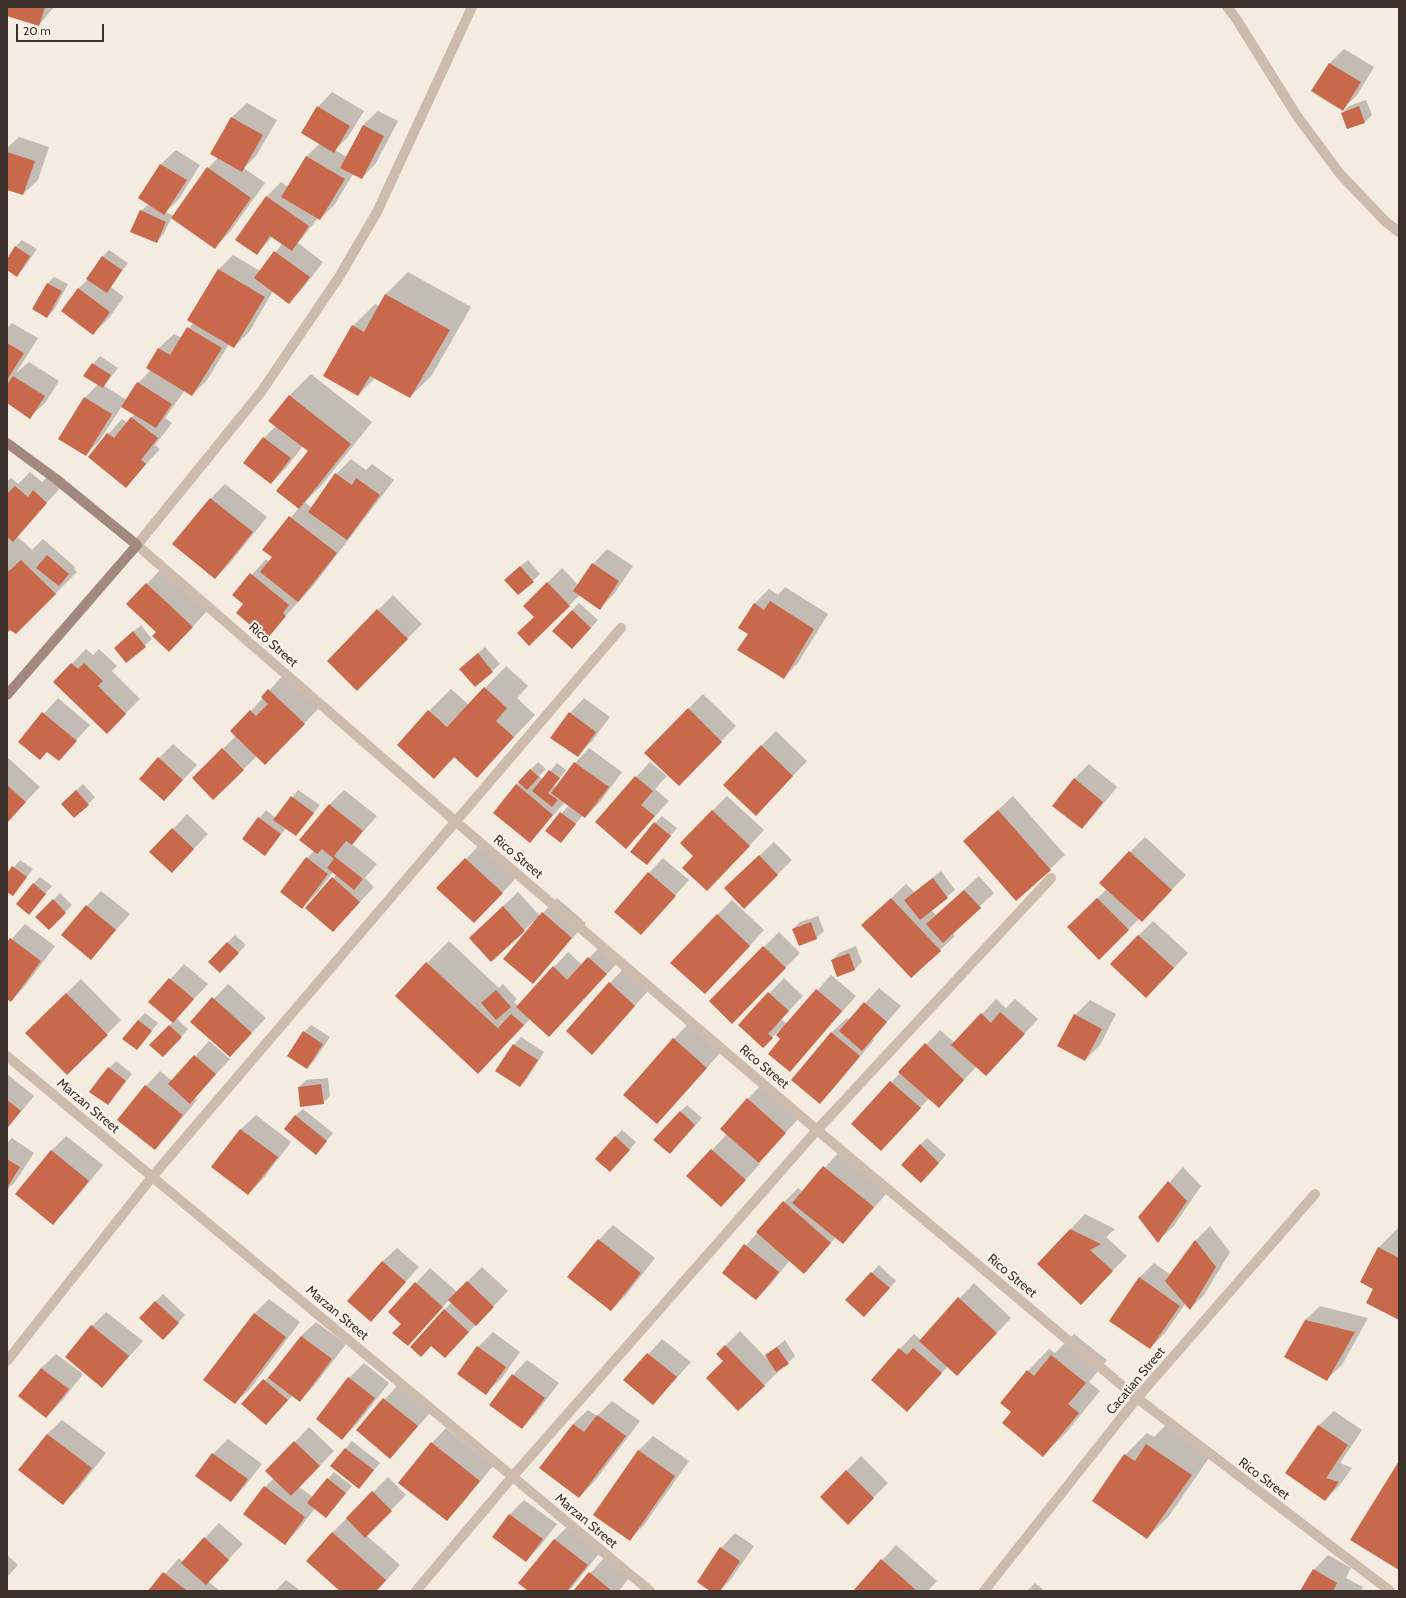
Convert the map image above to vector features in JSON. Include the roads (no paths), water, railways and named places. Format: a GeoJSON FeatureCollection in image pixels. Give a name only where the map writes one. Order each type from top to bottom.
{"type":"FeatureCollection","features":[{"type":"Feature","properties":{"kind":"main road"},"geometry":{"type":"LineString","coordinates":[[7,443],[56,479],[137,545],[7,695]]}},
{"type":"Feature","properties":{"kind":"street"},"geometry":{"type":"LineString","coordinates":[[137,545],[260,392],[339,277],[377,212],[472,7]]}},
{"type":"Feature","properties":{"kind":"street"},"geometry":{"type":"LineString","coordinates":[[1227,7],[1235,17],[1297,116],[1340,174],[1386,222],[1399,232]]}},
{"type":"Feature","properties":{"kind":"street","name":"Rico Street"},"geometry":{"type":"LineString","coordinates":[[137,545],[455,821],[818,1130],[1137,1398],[1390,1591]]}},
{"type":"Feature","properties":{"kind":"street"},"geometry":{"type":"LineString","coordinates":[[7,1361],[152,1177],[621,628]]}},
{"type":"Feature","properties":{"kind":"street"},"geometry":{"type":"LineString","coordinates":[[416,1591],[513,1476],[818,1130],[1051,878]]}},
{"type":"Feature","properties":{"kind":"street","name":"Marzan Street"},"geometry":{"type":"LineString","coordinates":[[7,1056],[650,1591]]}},
{"type":"Feature","properties":{"kind":"street","name":"Cacatian Street"},"geometry":{"type":"LineString","coordinates":[[984,1591],[1137,1398],[1315,1194]]}}]}
